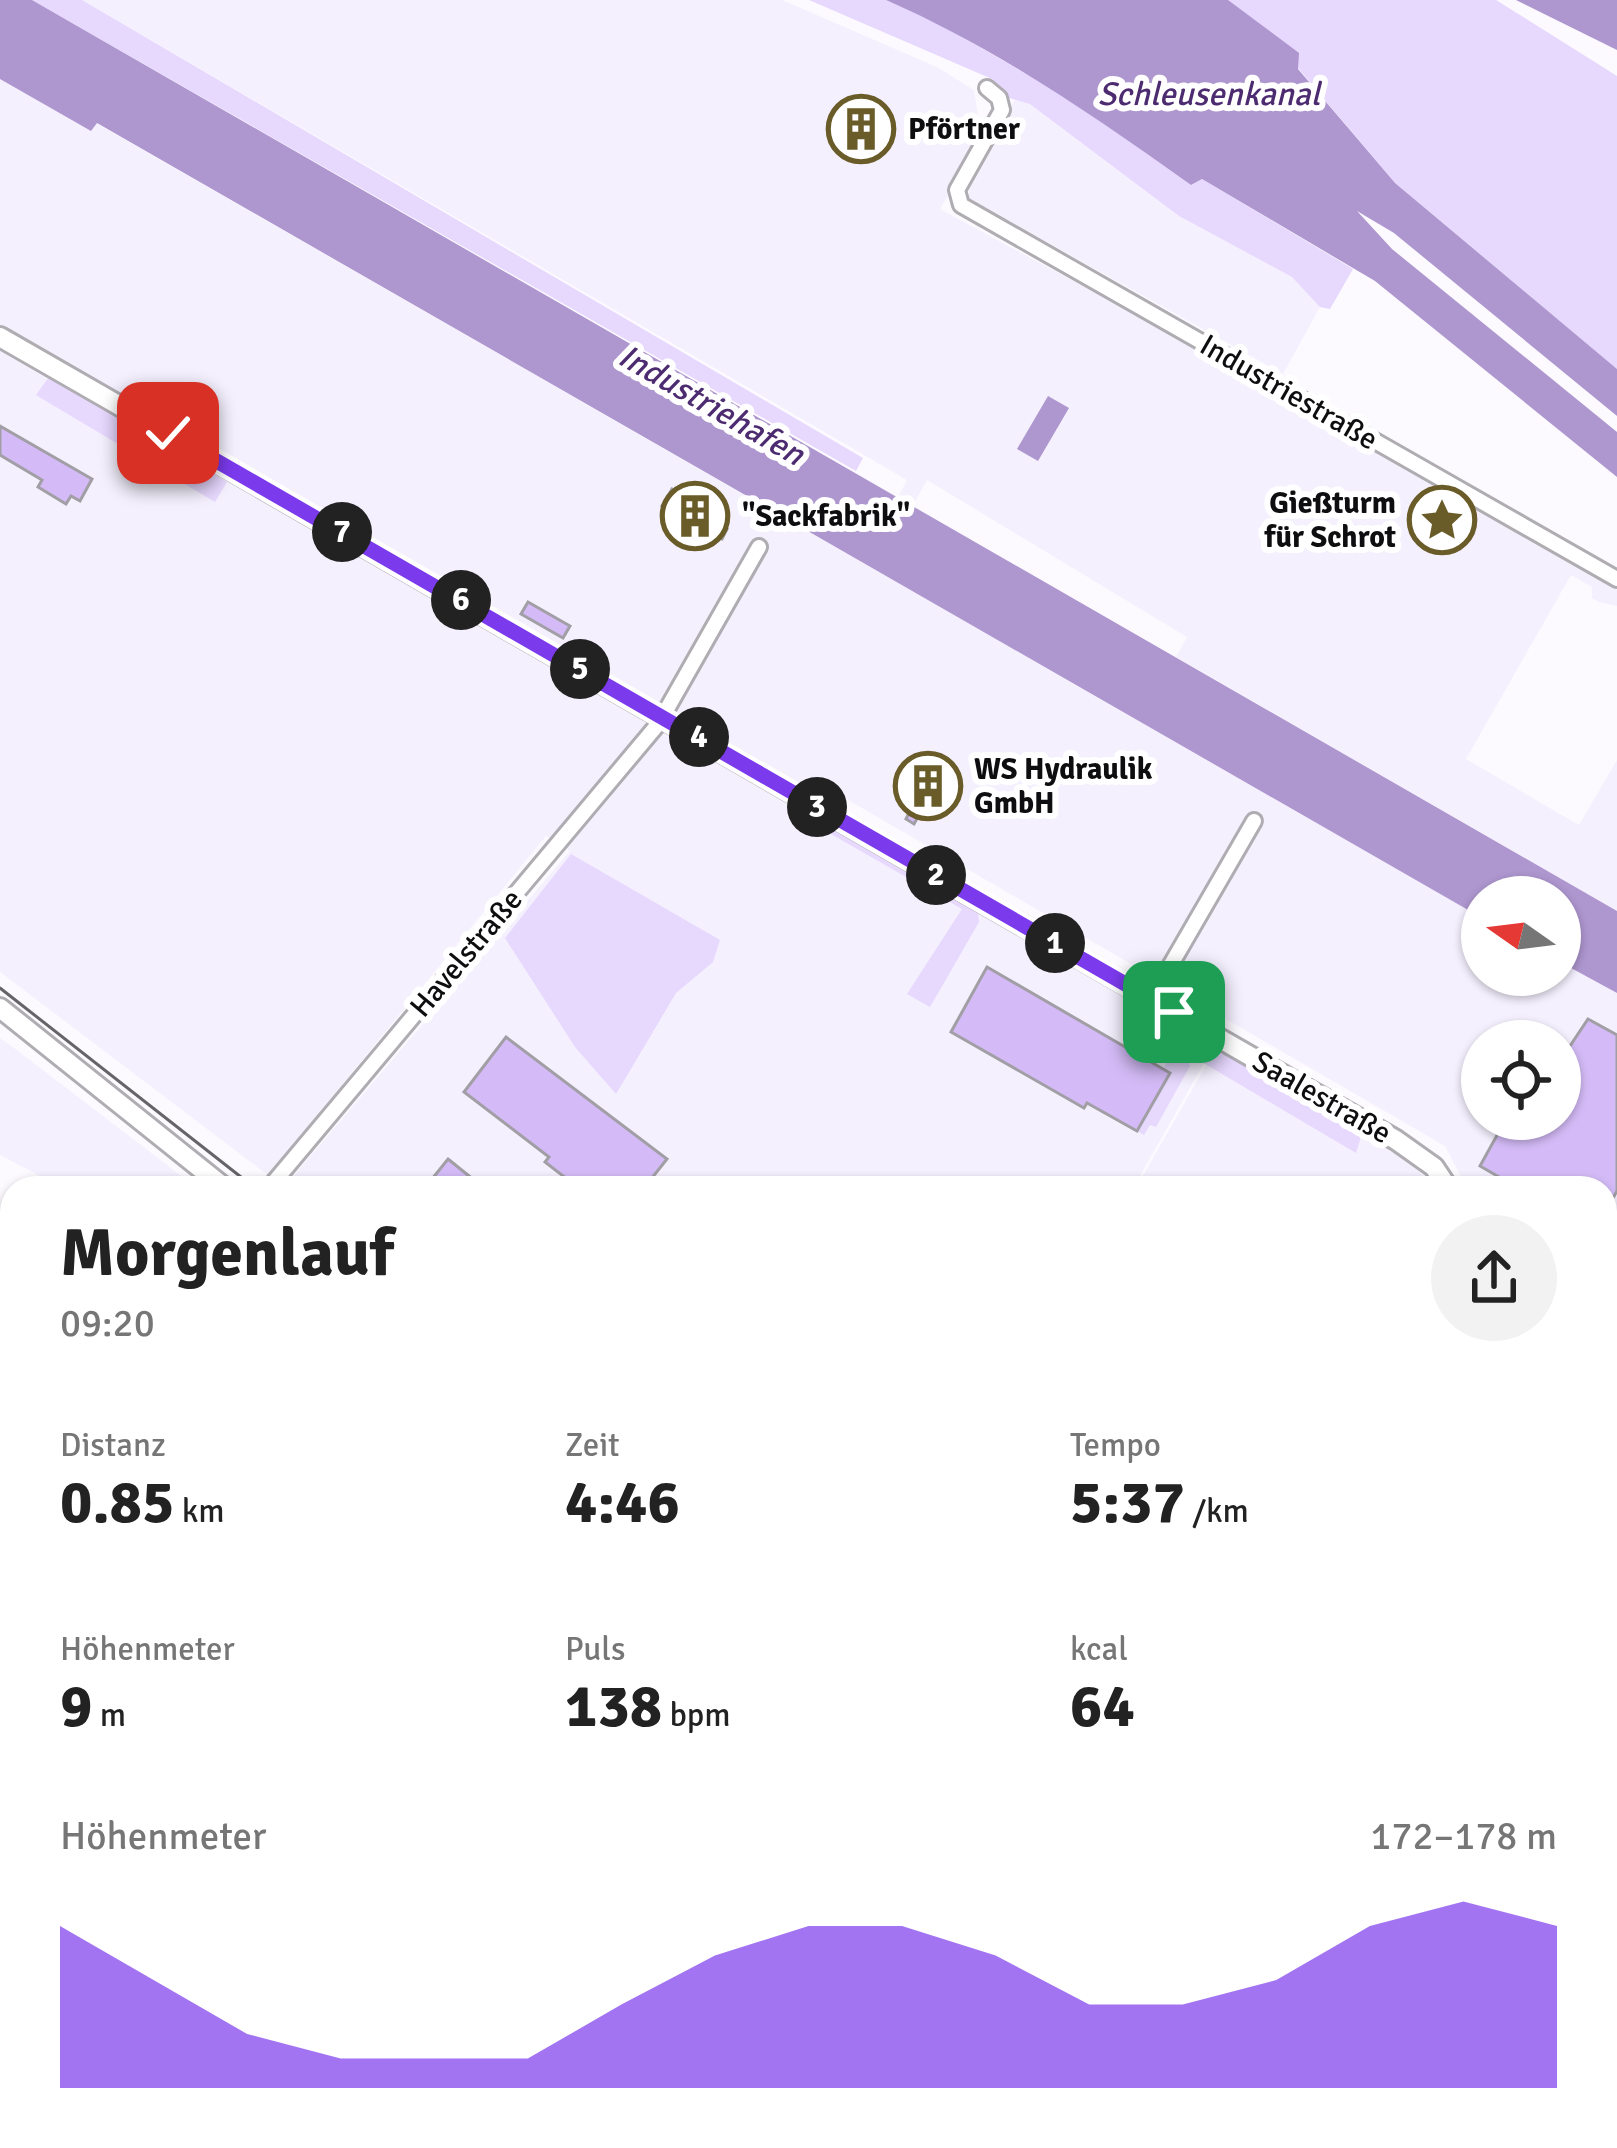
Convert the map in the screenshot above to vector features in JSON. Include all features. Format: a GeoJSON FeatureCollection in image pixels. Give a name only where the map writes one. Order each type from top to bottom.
{"type":"FeatureCollection","features":[{"type":"Feature","properties":{"kind":"main road","name":"Saalestraße"},"geometry":{"type":"LineString","coordinates":[[0,337],[1396,1140],[1440,1176]]}},
{"type":"Feature","properties":{"kind":"main road"},"geometry":{"type":"LineString","coordinates":[[0,1008],[210,1176]]}},
{"type":"Feature","properties":{"kind":"street","name":"Industriestraße"},"geometry":{"type":"LineString","coordinates":[[987,88],[1000,100],[1001,110],[957,190],[961,205],[1617,579]]}},
{"type":"Feature","properties":{"kind":"street","name":"Havelstraße"},"geometry":{"type":"LineString","coordinates":[[279,1176],[663,717],[759,547]]}},
{"type":"Feature","properties":{"kind":"street"},"geometry":{"type":"LineString","coordinates":[[1151,999],[1254,821]]}},
{"type":"Feature","properties":{"kind":"shaded area"},"geometry":{"type":"Polygon","coordinates":[[[32,0],[82,0],[863,458],[856,471],[32,0]]]}},
{"type":"Feature","properties":{"kind":"shaded area"},"geometry":{"type":"Polygon","coordinates":[[[82,0],[782,0],[937,67],[974,90],[980,129],[976,148],[940,209],[1314,411],[1617,590],[1617,606],[1599,602],[1592,598],[1592,587],[1571,575],[1466,759],[1579,825],[1617,760],[1617,911],[1581,890],[1581,876],[1556,876],[1176,657],[1187,637],[927,480],[908,514],[894,505],[907,480],[82,0]]]}},
{"type":"Feature","properties":{"kind":"shaded area"},"geometry":{"type":"Polygon","coordinates":[[[809,0],[886,0],[938,23],[1071,100],[1191,185],[1202,179],[1353,269],[1330,309],[1320,307],[1292,277],[1179,216],[1030,104],[1006,97],[992,79],[809,0]]]}},
{"type":"Feature","properties":{"kind":"shaded area"},"geometry":{"type":"Polygon","coordinates":[[[1228,0],[1496,0],[1617,76],[1617,369],[1395,183],[1298,68],[1228,0]]]}},
{"type":"Feature","properties":{"kind":"shaded area"},"geometry":{"type":"Polygon","coordinates":[[[0,79],[91,131],[96,123],[1461,906],[1461,996],[1581,996],[1581,973],[1617,993],[1617,1176],[1461,1176],[1445,1146],[824,786],[808,815],[1215,1044],[1140,1176],[293,1176],[570,851],[546,836],[268,1175],[0,972],[0,79]]]}},
{"type":"Feature","properties":{"kind":"shaded area"},"geometry":{"type":"Polygon","coordinates":[[[1015,99],[1030,103],[1070,131],[1179,216],[1292,277],[1320,307],[1283,374],[968,198],[971,180],[1015,99]]]}},
{"type":"Feature","properties":{"kind":"shaded area"},"geometry":{"type":"Polygon","coordinates":[[[49,377],[227,482],[215,502],[36,395],[49,377]]]}},
{"type":"Feature","properties":{"kind":"shaded area"},"geometry":{"type":"Polygon","coordinates":[[[828,824],[978,913],[979,922],[930,1007],[907,994],[962,909],[824,830],[828,824]]]}},
{"type":"Feature","properties":{"kind":"shaded area"},"geometry":{"type":"Polygon","coordinates":[[[571,854],[720,940],[713,962],[676,993],[616,1094],[575,1047],[505,938],[571,854]]]}},
{"type":"Feature","properties":{"kind":"shaded area"},"geometry":{"type":"Polygon","coordinates":[[[1175,1020],[1364,1127],[1356,1153],[1200,1061],[1188,1038],[1173,1027],[1175,1020]]]}},
{"type":"Feature","properties":{"kind":"shaded area"},"geometry":{"type":"Polygon","coordinates":[[[0,1038],[181,1176],[40,1176],[0,1155],[0,1038]]]}},
{"type":"Feature","properties":{"kind":"shaded area"},"geometry":{"type":"Polygon","coordinates":[[[1217,1046],[1390,1144],[1423,1176],[1143,1176],[1217,1046]]]}},
{"type":"Feature","properties":{"kind":"shaded area"},"geometry":{"type":"Polygon","coordinates":[[[1182,1048],[1190,1066],[1156,1127],[1150,1125],[1144,1135],[1137,1131],[1170,1074],[1163,1069],[1174,1049],[1182,1048]]]}},
{"type":"Feature","properties":{"kind":"water","name":"Industriehafen"},"geometry":{"type":"Polygon","coordinates":[[[0,0],[32,0],[1556,876],[1461,876],[1461,906],[97,123],[91,131],[0,79],[0,0]]]}},
{"type":"Feature","properties":{"kind":"water","name":"Schleusenkanal"},"geometry":{"type":"Polygon","coordinates":[[[886,0],[1228,0],[1299,53],[1298,69],[1395,183],[1617,369],[1617,416],[1394,233],[1357,211],[1392,249],[1617,432],[1617,477],[1375,281],[1202,179],[1191,185],[1005,61],[886,0]]]}},
{"type":"Feature","properties":{"kind":"water"},"geometry":{"type":"Polygon","coordinates":[[[1516,0],[1617,0],[1617,50],[1516,0]]]}},
{"type":"Feature","properties":{"kind":"water"},"geometry":{"type":"Polygon","coordinates":[[[1048,396],[1069,408],[1038,461],[1017,449],[1048,396]]]}},
{"type":"Feature","properties":{"kind":"water"},"geometry":{"type":"Polygon","coordinates":[[[1581,890],[1617,911],[1617,993],[1581,973],[1581,890]]]}},
{"type":"Feature","properties":{"kind":"building"},"geometry":{"type":"Polygon","coordinates":[[[0,426],[92,479],[80,501],[71,496],[66,504],[38,487],[42,480],[0,455],[0,426]]]}},
{"type":"Feature","properties":{"kind":"building","name":"\"Sackfabrik\""},"geometry":{"type":"Polygon","coordinates":[[[672,489],[712,512],[709,519],[727,529],[722,539],[662,506],[672,489]]]}},
{"type":"Feature","properties":{"kind":"building"},"geometry":{"type":"Polygon","coordinates":[[[528,602],[570,626],[563,638],[521,614],[528,602]]]}},
{"type":"Feature","properties":{"kind":"building","name":"WS Hydraulik GmbH"},"geometry":{"type":"Polygon","coordinates":[[[932,765],[944,772],[914,824],[906,819],[932,765]]]}},
{"type":"Feature","properties":{"kind":"building"},"geometry":{"type":"Polygon","coordinates":[[[987,967],[1170,1073],[1137,1131],[1087,1103],[1084,1108],[951,1032],[987,967]]]}},
{"type":"Feature","properties":{"kind":"building"},"geometry":{"type":"Polygon","coordinates":[[[1588,1019],[1617,1035],[1617,1176],[1497,1176],[1480,1166],[1494,1140],[1581,1140],[1581,1030],[1588,1019]]]}},
{"type":"Feature","properties":{"kind":"building"},"geometry":{"type":"Polygon","coordinates":[[[506,1037],[667,1159],[654,1176],[563,1176],[545,1162],[549,1157],[464,1092],[506,1037]]]}},
{"type":"Feature","properties":{"kind":"building"},"geometry":{"type":"Polygon","coordinates":[[[448,1159],[469,1176],[434,1176],[448,1159]]]}},
{"type":"Feature","properties":{"kind":"tram line"},"geometry":{"type":"LineString","coordinates":[[0,988],[240,1176]]}},
{"type":"Feature","properties":{"kind":"place","name":"Pförtner"},"geometry":{"type":"Point","coordinates":[861,129]}},
{"type":"Feature","properties":{"kind":"place","name":"\"Sackfabrik\""},"geometry":{"type":"Point","coordinates":[695,516]}},
{"type":"Feature","properties":{"kind":"place","name":"Gießturm für Schrot"},"geometry":{"type":"Point","coordinates":[1442,520]}},
{"type":"Feature","properties":{"kind":"place","name":"WS Hydraulik GmbH"},"geometry":{"type":"Point","coordinates":[928,786]}},
{"type":"Feature","properties":{"kind":"route"},"geometry":{"type":"LineString","coordinates":[[168,433],[1174,1012]]}}]}
